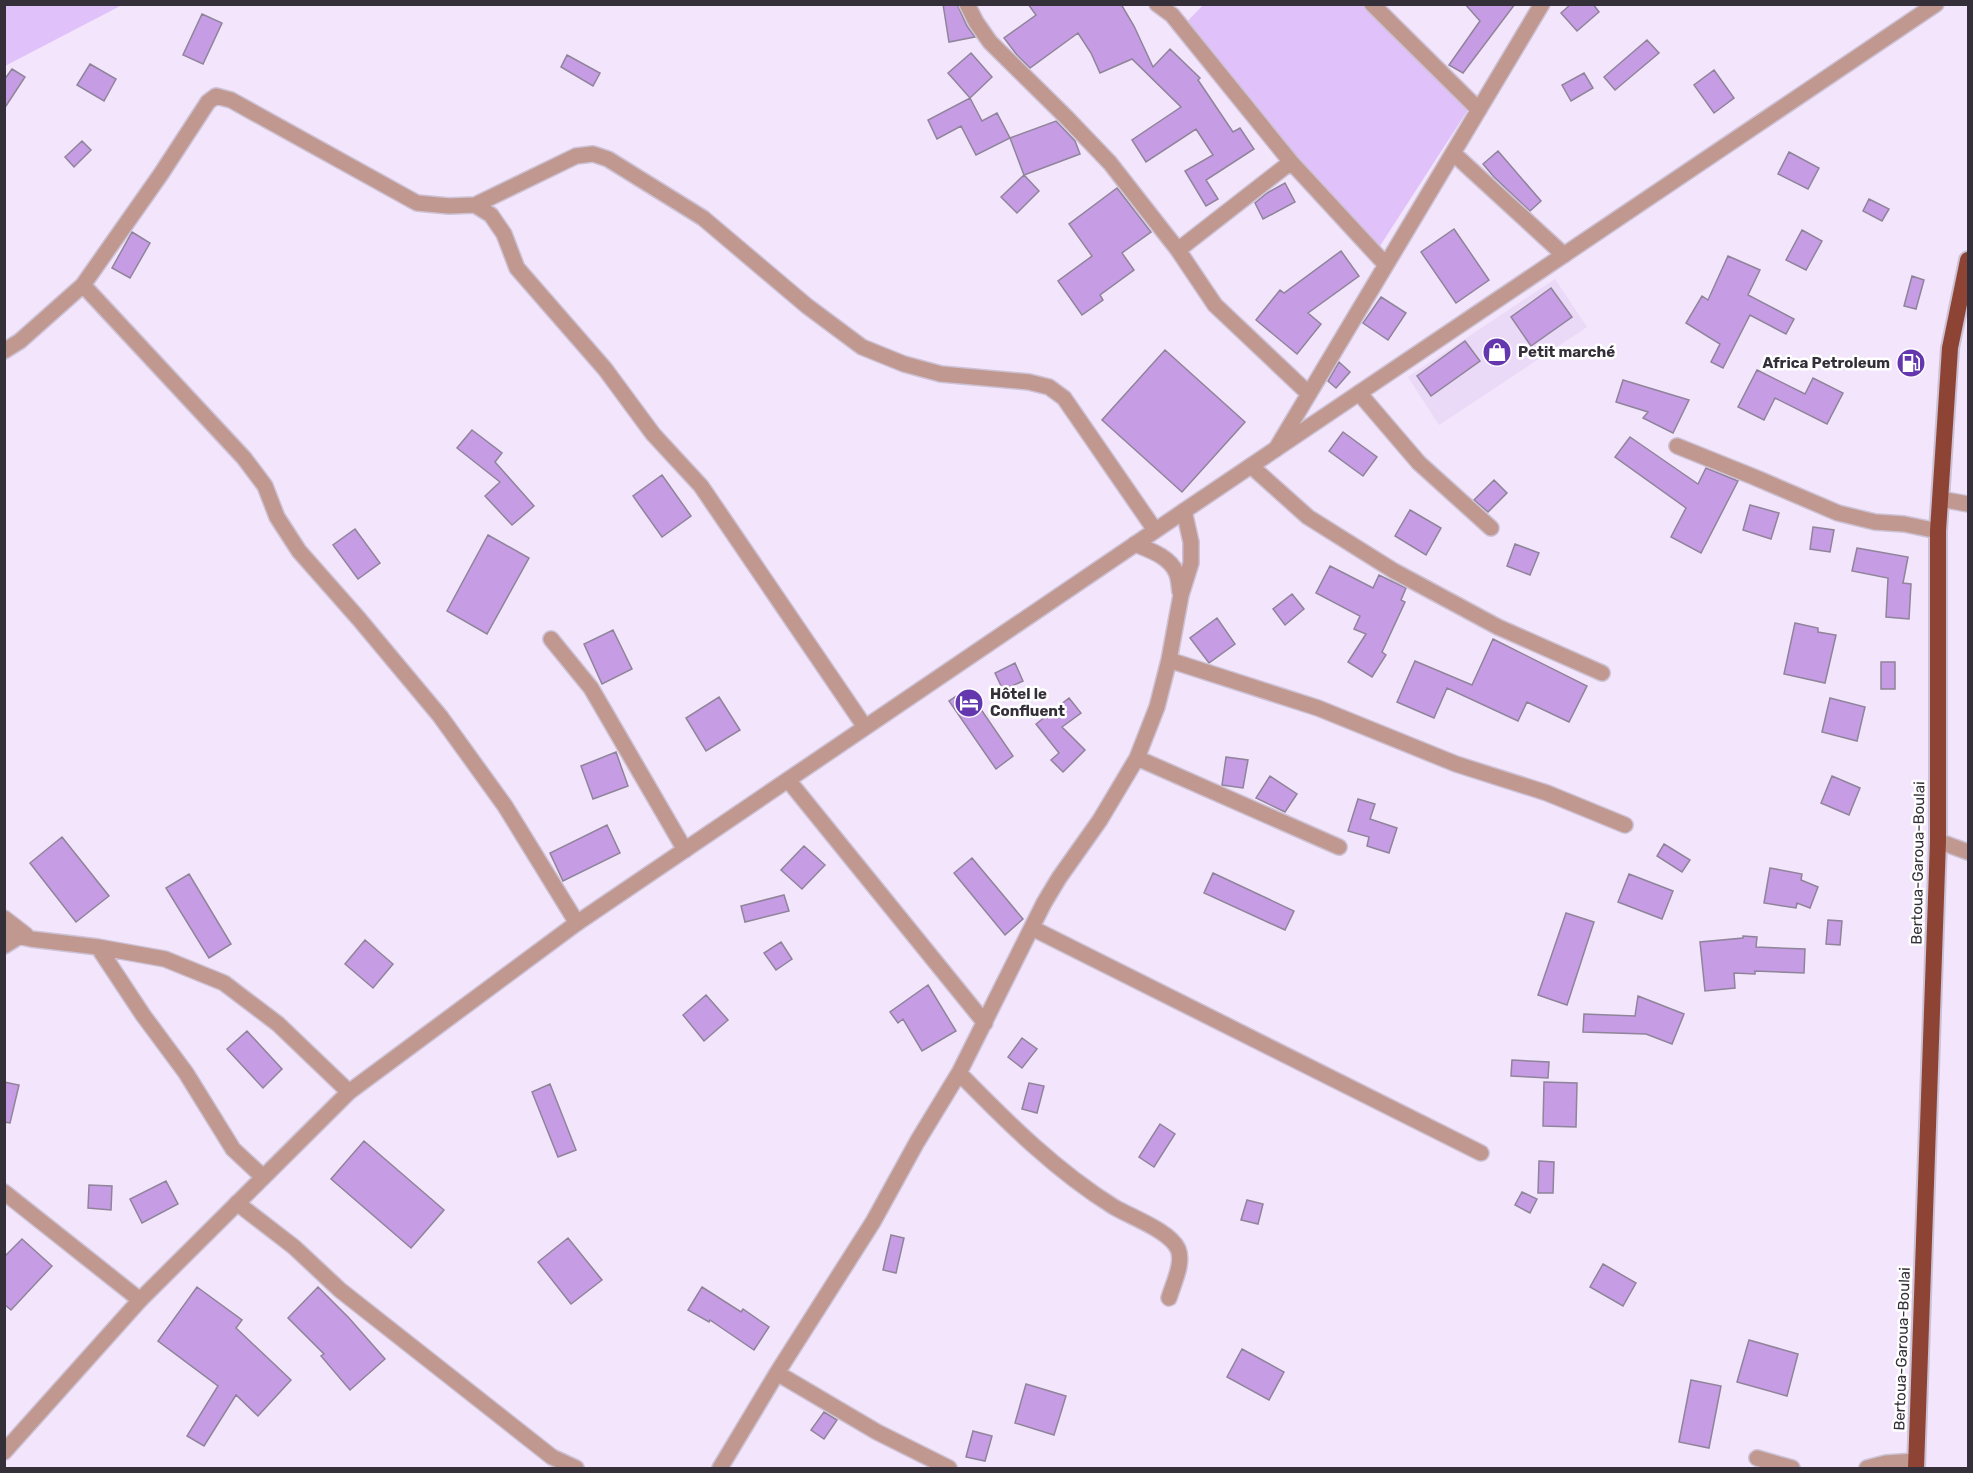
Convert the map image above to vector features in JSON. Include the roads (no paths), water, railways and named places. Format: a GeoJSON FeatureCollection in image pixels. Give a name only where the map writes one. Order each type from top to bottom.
{"type":"FeatureCollection","features":[{"type":"Feature","properties":{"kind":"highway","name":"Bertoua-Garoua-Boulai"},"geometry":{"type":"LineString","coordinates":[[1916,1465],[1938,841],[1938,531],[1950,348],[1968,260]]}},
{"type":"Feature","properties":{"kind":"street"},"geometry":{"type":"LineString","coordinates":[[967,4],[990,42],[1110,162],[1178,250],[1215,305],[1309,394]]}},
{"type":"Feature","properties":{"kind":"street"},"geometry":{"type":"LineString","coordinates":[[1157,4],[1172,15],[1291,162],[1386,265]]}},
{"type":"Feature","properties":{"kind":"street"},"geometry":{"type":"LineString","coordinates":[[1372,4],[1479,110]]}},
{"type":"Feature","properties":{"kind":"street"},"geometry":{"type":"LineString","coordinates":[[1276,449],[1542,4]]}},
{"type":"Feature","properties":{"kind":"street"},"geometry":{"type":"LineString","coordinates":[[4,1452],[140,1300],[349,1092],[577,923],[1936,4]]}},
{"type":"Feature","properties":{"kind":"street"},"geometry":{"type":"LineString","coordinates":[[4,351],[20,341],[83,285],[161,174],[208,102],[216,96],[231,100],[417,203],[449,206],[475,205],[576,156],[593,154],[608,159],[703,218],[807,306],[862,348],[904,364],[940,374],[1029,382],[1050,387],[1064,398],[1155,530]]}},
{"type":"Feature","properties":{"kind":"street"},"geometry":{"type":"LineString","coordinates":[[1453,153],[1563,255]]}},
{"type":"Feature","properties":{"kind":"street"},"geometry":{"type":"LineString","coordinates":[[1178,250],[1291,162]]}},
{"type":"Feature","properties":{"kind":"street"},"geometry":{"type":"LineString","coordinates":[[475,205],[491,215],[504,234],[517,268],[605,369],[653,434],[702,486],[866,727]]}},
{"type":"Feature","properties":{"kind":"street"},"geometry":{"type":"LineString","coordinates":[[83,285],[244,458],[265,486],[277,517],[299,551],[440,716],[505,806],[577,923]]}},
{"type":"Feature","properties":{"kind":"street"},"geometry":{"type":"LineString","coordinates":[[1359,393],[1419,463],[1491,528]]}},
{"type":"Feature","properties":{"kind":"street"},"geometry":{"type":"LineString","coordinates":[[1677,446],[1838,513],[1875,522],[1904,524],[1938,531]]}},
{"type":"Feature","properties":{"kind":"street"},"geometry":{"type":"LineString","coordinates":[[1251,466],[1308,517],[1394,571],[1498,627],[1602,673]]}},
{"type":"Feature","properties":{"kind":"street"},"geometry":{"type":"LineString","coordinates":[[1940,499],[1968,504]]}},
{"type":"Feature","properties":{"kind":"street"},"geometry":{"type":"LineString","coordinates":[[720,1468],[777,1372],[873,1222],[986,1023],[1044,903],[1100,820],[1137,758],[1157,707],[1169,660],[1181,595],[1191,563],[1191,542],[1184,511]]}},
{"type":"Feature","properties":{"kind":"street"},"geometry":{"type":"LineString","coordinates":[[1135,544],[1167,560],[1176,571],[1181,595]]}},
{"type":"Feature","properties":{"kind":"street"},"geometry":{"type":"LineString","coordinates":[[551,639],[591,688],[685,850]]}},
{"type":"Feature","properties":{"kind":"street"},"geometry":{"type":"LineString","coordinates":[[1169,660],[1318,708],[1456,764],[1547,794],[1625,825]]}},
{"type":"Feature","properties":{"kind":"street"},"geometry":{"type":"LineString","coordinates":[[1137,758],[1339,848]]}},
{"type":"Feature","properties":{"kind":"street"},"geometry":{"type":"LineString","coordinates":[[788,780],[986,1023]]}},
{"type":"Feature","properties":{"kind":"street"},"geometry":{"type":"LineString","coordinates":[[1938,841],[1968,852]]}},
{"type":"Feature","properties":{"kind":"street"},"geometry":{"type":"LineString","coordinates":[[4,918],[25,938]]}},
{"type":"Feature","properties":{"kind":"street"},"geometry":{"type":"LineString","coordinates":[[1032,928],[1481,1153]]}},
{"type":"Feature","properties":{"kind":"street"},"geometry":{"type":"LineString","coordinates":[[4,933],[165,959],[224,983],[278,1024],[349,1092]]}},
{"type":"Feature","properties":{"kind":"street"},"geometry":{"type":"LineString","coordinates":[[4,946],[25,938]]}},
{"type":"Feature","properties":{"kind":"street"},"geometry":{"type":"LineString","coordinates":[[98,947],[143,1015],[186,1073],[233,1149],[263,1177]]}},
{"type":"Feature","properties":{"kind":"street"},"geometry":{"type":"LineString","coordinates":[[959,1072],[1005,1120],[1059,1168],[1114,1207],[1167,1236],[1178,1248],[1180,1258],[1169,1298]]}},
{"type":"Feature","properties":{"kind":"street"},"geometry":{"type":"LineString","coordinates":[[4,1192],[140,1300]]}},
{"type":"Feature","properties":{"kind":"street"},"geometry":{"type":"LineString","coordinates":[[237,1203],[294,1248],[340,1290],[552,1457],[576,1468]]}},
{"type":"Feature","properties":{"kind":"street"},"geometry":{"type":"LineString","coordinates":[[777,1372],[877,1432],[949,1468]]}},
{"type":"Feature","properties":{"kind":"street"},"geometry":{"type":"LineString","coordinates":[[1757,1458],[1792,1468]]}},
{"type":"Feature","properties":{"kind":"street"},"geometry":{"type":"LineString","coordinates":[[1867,1468],[1886,1463],[1916,1465]]}},
{"type":"Feature","properties":{"kind":"place","name":"Petit marché"},"geometry":{"type":"Point","coordinates":[1497,352]}},
{"type":"Feature","properties":{"kind":"place","name":"Africa Petroleum"},"geometry":{"type":"Point","coordinates":[1911,363]}},
{"type":"Feature","properties":{"kind":"place","name":"Hôtel le Confluent"},"geometry":{"type":"Point","coordinates":[969,703]}}]}
